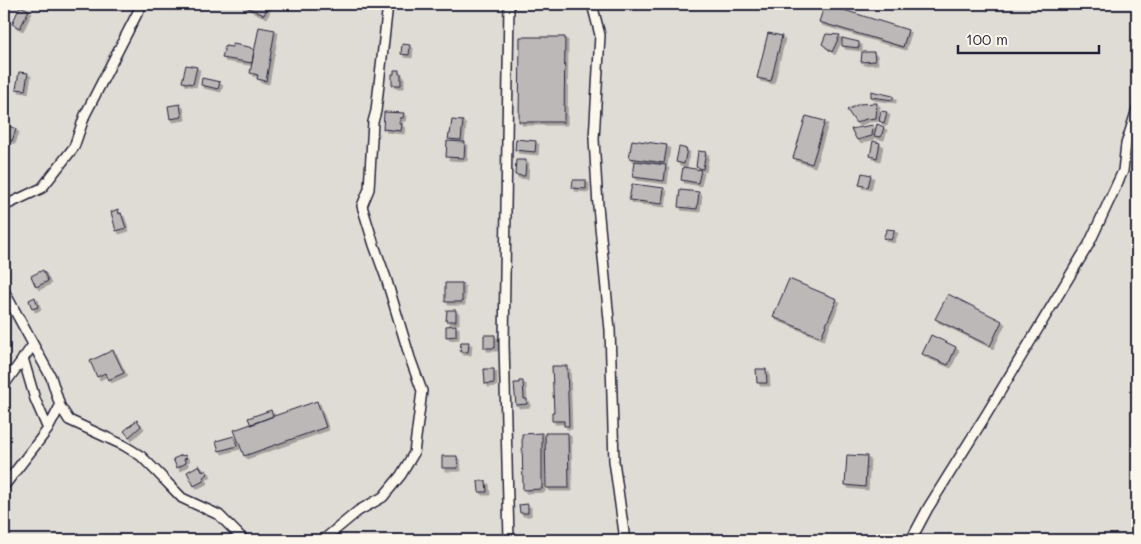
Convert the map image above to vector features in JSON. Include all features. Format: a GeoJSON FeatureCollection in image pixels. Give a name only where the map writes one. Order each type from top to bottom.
{"type":"FeatureCollection","features":[{"type":"Feature","properties":{"kind":"street"},"geometry":{"type":"LineString","coordinates":[[4,206],[42,188],[74,147],[85,115],[142,4]]}},
{"type":"Feature","properties":{"kind":"street"},"geometry":{"type":"LineString","coordinates":[[323,540],[358,511],[383,497],[401,475],[414,453],[422,391],[362,206],[369,189],[374,122],[388,4]]}},
{"type":"Feature","properties":{"kind":"street"},"geometry":{"type":"LineString","coordinates":[[509,4],[504,344],[509,540]]}},
{"type":"Feature","properties":{"kind":"street"},"geometry":{"type":"LineString","coordinates":[[592,4],[600,35],[594,139],[598,206],[610,330],[614,461],[625,540]]}},
{"type":"Feature","properties":{"kind":"street"},"geometry":{"type":"LineString","coordinates":[[911,540],[928,508],[1089,244],[1123,171],[1126,144],[1137,110]]}},
{"type":"Feature","properties":{"kind":"street"},"geometry":{"type":"LineString","coordinates":[[4,291],[51,377],[60,406],[69,420],[123,445],[141,456],[182,498],[219,515],[244,540]]}},
{"type":"Feature","properties":{"kind":"street"},"geometry":{"type":"LineString","coordinates":[[4,385],[33,345]]}},
{"type":"Feature","properties":{"kind":"street"},"geometry":{"type":"LineString","coordinates":[[23,358],[35,399],[48,428]]}},
{"type":"Feature","properties":{"kind":"street"},"geometry":{"type":"LineString","coordinates":[[4,486],[48,428],[60,406]]}},
{"type":"Feature","properties":{"kind":"shaded area"},"geometry":{"type":"Polygon","coordinates":[[[4,4],[1137,4],[1137,540],[4,540],[4,4]]]}},
{"type":"Feature","properties":{"kind":"building"},"geometry":{"type":"Polygon","coordinates":[[[248,4],[269,4],[264,15],[246,7],[248,4]]]}},
{"type":"Feature","properties":{"kind":"building"},"geometry":{"type":"Polygon","coordinates":[[[825,4],[908,30],[903,47],[819,22],[825,4]]]}},
{"type":"Feature","properties":{"kind":"building"},"geometry":{"type":"Polygon","coordinates":[[[20,6],[29,10],[20,28],[12,24],[20,6]]]}},
{"type":"Feature","properties":{"kind":"building"},"geometry":{"type":"Polygon","coordinates":[[[259,27],[275,30],[266,81],[257,79],[258,75],[250,73],[259,27]]]}},
{"type":"Feature","properties":{"kind":"building"},"geometry":{"type":"Polygon","coordinates":[[[768,33],[782,36],[771,81],[757,78],[768,33]]]}},
{"type":"Feature","properties":{"kind":"building"},"geometry":{"type":"Polygon","coordinates":[[[826,34],[840,35],[832,52],[822,44],[826,34]]]}},
{"type":"Feature","properties":{"kind":"building"},"geometry":{"type":"Polygon","coordinates":[[[520,37],[565,37],[564,122],[519,122],[520,37]]]}},
{"type":"Feature","properties":{"kind":"building"},"geometry":{"type":"Polygon","coordinates":[[[842,38],[859,42],[859,48],[842,46],[842,38]]]}},
{"type":"Feature","properties":{"kind":"building"},"geometry":{"type":"Polygon","coordinates":[[[233,44],[249,47],[254,50],[252,63],[222,58],[225,46],[232,47],[233,44]]]}},
{"type":"Feature","properties":{"kind":"building"},"geometry":{"type":"Polygon","coordinates":[[[402,44],[410,45],[409,55],[401,54],[402,44]]]}},
{"type":"Feature","properties":{"kind":"building"},"geometry":{"type":"Polygon","coordinates":[[[862,52],[874,52],[875,61],[861,62],[862,52]]]}},
{"type":"Feature","properties":{"kind":"building"},"geometry":{"type":"Polygon","coordinates":[[[186,65],[197,67],[193,84],[182,82],[186,65]]]}},
{"type":"Feature","properties":{"kind":"building"},"geometry":{"type":"Polygon","coordinates":[[[394,70],[399,70],[399,74],[401,74],[401,85],[392,85],[394,70]]]}},
{"type":"Feature","properties":{"kind":"building"},"geometry":{"type":"Polygon","coordinates":[[[19,72],[28,73],[25,90],[16,89],[19,72]]]}},
{"type":"Feature","properties":{"kind":"building"},"geometry":{"type":"Polygon","coordinates":[[[202,78],[220,82],[218,89],[201,85],[202,78]]]}},
{"type":"Feature","properties":{"kind":"building"},"geometry":{"type":"Polygon","coordinates":[[[871,91],[893,96],[893,100],[871,97],[871,91]]]}},
{"type":"Feature","properties":{"kind":"building"},"geometry":{"type":"Polygon","coordinates":[[[877,103],[876,118],[856,123],[847,110],[859,104],[877,103]]]}},
{"type":"Feature","properties":{"kind":"building"},"geometry":{"type":"Polygon","coordinates":[[[180,104],[182,117],[170,119],[168,106],[180,104]]]}},
{"type":"Feature","properties":{"kind":"building"},"geometry":{"type":"Polygon","coordinates":[[[881,111],[887,112],[884,123],[879,121],[881,111]]]}},
{"type":"Feature","properties":{"kind":"building"},"geometry":{"type":"Polygon","coordinates":[[[384,112],[404,113],[403,118],[400,118],[399,124],[402,124],[401,131],[383,129],[384,112]]]}},
{"type":"Feature","properties":{"kind":"building"},"geometry":{"type":"Polygon","coordinates":[[[806,116],[825,121],[812,164],[793,158],[806,116]]]}},
{"type":"Feature","properties":{"kind":"building"},"geometry":{"type":"Polygon","coordinates":[[[452,120],[463,121],[461,140],[448,139],[452,120]]]}},
{"type":"Feature","properties":{"kind":"building"},"geometry":{"type":"Polygon","coordinates":[[[877,124],[884,127],[881,137],[874,136],[877,124]]]}},
{"type":"Feature","properties":{"kind":"building"},"geometry":{"type":"Polygon","coordinates":[[[873,125],[872,136],[857,140],[851,129],[873,125]]]}},
{"type":"Feature","properties":{"kind":"building"},"geometry":{"type":"Polygon","coordinates":[[[9,126],[16,129],[12,141],[5,139],[9,126]]]}},
{"type":"Feature","properties":{"kind":"building"},"geometry":{"type":"Polygon","coordinates":[[[516,139],[536,141],[535,152],[515,150],[516,139]]]}},
{"type":"Feature","properties":{"kind":"building"},"geometry":{"type":"Polygon","coordinates":[[[632,140],[667,145],[664,163],[629,158],[632,140]]]}},
{"type":"Feature","properties":{"kind":"building"},"geometry":{"type":"Polygon","coordinates":[[[447,141],[465,142],[464,158],[446,157],[447,141]]]}},
{"type":"Feature","properties":{"kind":"building"},"geometry":{"type":"Polygon","coordinates":[[[873,141],[880,143],[877,158],[870,156],[873,141]]]}},
{"type":"Feature","properties":{"kind":"building"},"geometry":{"type":"Polygon","coordinates":[[[679,147],[687,149],[684,164],[676,162],[679,147]]]}},
{"type":"Feature","properties":{"kind":"building"},"geometry":{"type":"Polygon","coordinates":[[[698,151],[706,152],[703,169],[696,167],[698,151]]]}},
{"type":"Feature","properties":{"kind":"building"},"geometry":{"type":"Polygon","coordinates":[[[516,160],[526,160],[525,176],[515,175],[516,160]]]}},
{"type":"Feature","properties":{"kind":"building"},"geometry":{"type":"Polygon","coordinates":[[[635,161],[666,165],[664,181],[633,177],[635,161]]]}},
{"type":"Feature","properties":{"kind":"building"},"geometry":{"type":"Polygon","coordinates":[[[683,167],[701,170],[698,183],[681,180],[683,167]]]}},
{"type":"Feature","properties":{"kind":"building"},"geometry":{"type":"Polygon","coordinates":[[[862,173],[871,175],[868,187],[859,185],[862,173]]]}},
{"type":"Feature","properties":{"kind":"building"},"geometry":{"type":"Polygon","coordinates":[[[573,180],[586,180],[586,189],[572,188],[573,180]]]}},
{"type":"Feature","properties":{"kind":"building"},"geometry":{"type":"Polygon","coordinates":[[[632,184],[664,188],[662,204],[629,200],[632,184]]]}},
{"type":"Feature","properties":{"kind":"building"},"geometry":{"type":"Polygon","coordinates":[[[680,190],[699,192],[697,209],[678,207],[680,190]]]}},
{"type":"Feature","properties":{"kind":"building"},"geometry":{"type":"Polygon","coordinates":[[[118,209],[126,228],[116,231],[111,212],[118,209]]]}},
{"type":"Feature","properties":{"kind":"building"},"geometry":{"type":"Polygon","coordinates":[[[887,229],[895,230],[891,240],[883,238],[887,229]]]}},
{"type":"Feature","properties":{"kind":"building"},"geometry":{"type":"Polygon","coordinates":[[[43,270],[48,281],[36,287],[31,276],[43,270]]]}},
{"type":"Feature","properties":{"kind":"building"},"geometry":{"type":"Polygon","coordinates":[[[789,279],[837,299],[821,337],[773,317],[789,279]]]}},
{"type":"Feature","properties":{"kind":"building"},"geometry":{"type":"Polygon","coordinates":[[[445,283],[462,283],[462,302],[445,302],[445,283]]]}},
{"type":"Feature","properties":{"kind":"building"},"geometry":{"type":"Polygon","coordinates":[[[948,294],[1002,321],[990,346],[935,319],[948,294]]]}},
{"type":"Feature","properties":{"kind":"building"},"geometry":{"type":"Polygon","coordinates":[[[35,297],[38,307],[32,309],[29,300],[35,297]]]}},
{"type":"Feature","properties":{"kind":"building"},"geometry":{"type":"Polygon","coordinates":[[[447,310],[456,310],[456,321],[446,321],[447,310]]]}},
{"type":"Feature","properties":{"kind":"building"},"geometry":{"type":"Polygon","coordinates":[[[456,325],[456,336],[446,337],[446,326],[456,325]]]}},
{"type":"Feature","properties":{"kind":"building"},"geometry":{"type":"Polygon","coordinates":[[[484,335],[495,335],[495,348],[484,348],[484,335]]]}},
{"type":"Feature","properties":{"kind":"building"},"geometry":{"type":"Polygon","coordinates":[[[931,335],[956,347],[948,365],[922,354],[931,335]]]}},
{"type":"Feature","properties":{"kind":"building"},"geometry":{"type":"Polygon","coordinates":[[[461,342],[469,342],[468,352],[460,352],[461,342]]]}},
{"type":"Feature","properties":{"kind":"building"},"geometry":{"type":"Polygon","coordinates":[[[113,350],[124,373],[108,380],[105,373],[97,377],[90,361],[113,350]]]}},
{"type":"Feature","properties":{"kind":"building"},"geometry":{"type":"Polygon","coordinates":[[[552,366],[567,366],[569,426],[564,426],[564,421],[552,421],[552,412],[554,412],[552,366]]]}},
{"type":"Feature","properties":{"kind":"building"},"geometry":{"type":"Polygon","coordinates":[[[484,369],[494,369],[494,383],[485,384],[484,369]]]}},
{"type":"Feature","properties":{"kind":"building"},"geometry":{"type":"Polygon","coordinates":[[[756,369],[766,369],[767,383],[757,383],[756,369]]]}},
{"type":"Feature","properties":{"kind":"building"},"geometry":{"type":"Polygon","coordinates":[[[519,381],[523,381],[524,399],[527,399],[527,404],[516,405],[514,383],[519,383],[519,381]]]}},
{"type":"Feature","properties":{"kind":"building"},"geometry":{"type":"Polygon","coordinates":[[[317,401],[326,427],[244,456],[234,430],[317,401]]]}},
{"type":"Feature","properties":{"kind":"building"},"geometry":{"type":"Polygon","coordinates":[[[271,410],[273,416],[251,425],[248,418],[271,410]]]}},
{"type":"Feature","properties":{"kind":"building"},"geometry":{"type":"Polygon","coordinates":[[[137,420],[141,426],[129,437],[124,431],[137,420]]]}},
{"type":"Feature","properties":{"kind":"building"},"geometry":{"type":"Polygon","coordinates":[[[542,433],[542,489],[523,490],[522,434],[542,433]]]}},
{"type":"Feature","properties":{"kind":"building"},"geometry":{"type":"Polygon","coordinates":[[[545,433],[568,433],[569,488],[546,488],[545,433]]]}},
{"type":"Feature","properties":{"kind":"building"},"geometry":{"type":"Polygon","coordinates":[[[234,436],[237,446],[219,451],[216,441],[234,436]]]}},
{"type":"Feature","properties":{"kind":"building"},"geometry":{"type":"Polygon","coordinates":[[[185,455],[187,458],[184,459],[186,463],[177,468],[173,459],[185,455]]]}},
{"type":"Feature","properties":{"kind":"building"},"geometry":{"type":"Polygon","coordinates":[[[847,455],[867,456],[865,487],[845,485],[847,455]]]}},
{"type":"Feature","properties":{"kind":"building"},"geometry":{"type":"Polygon","coordinates":[[[442,456],[457,456],[458,468],[442,468],[442,456]]]}},
{"type":"Feature","properties":{"kind":"building"},"geometry":{"type":"Polygon","coordinates":[[[199,465],[203,472],[206,470],[208,474],[203,477],[205,480],[194,486],[187,472],[199,465]]]}},
{"type":"Feature","properties":{"kind":"building"},"geometry":{"type":"Polygon","coordinates":[[[478,481],[486,481],[487,492],[479,492],[478,481]]]}},
{"type":"Feature","properties":{"kind":"building"},"geometry":{"type":"Polygon","coordinates":[[[528,504],[528,513],[520,513],[519,505],[528,504]]]}}]}
